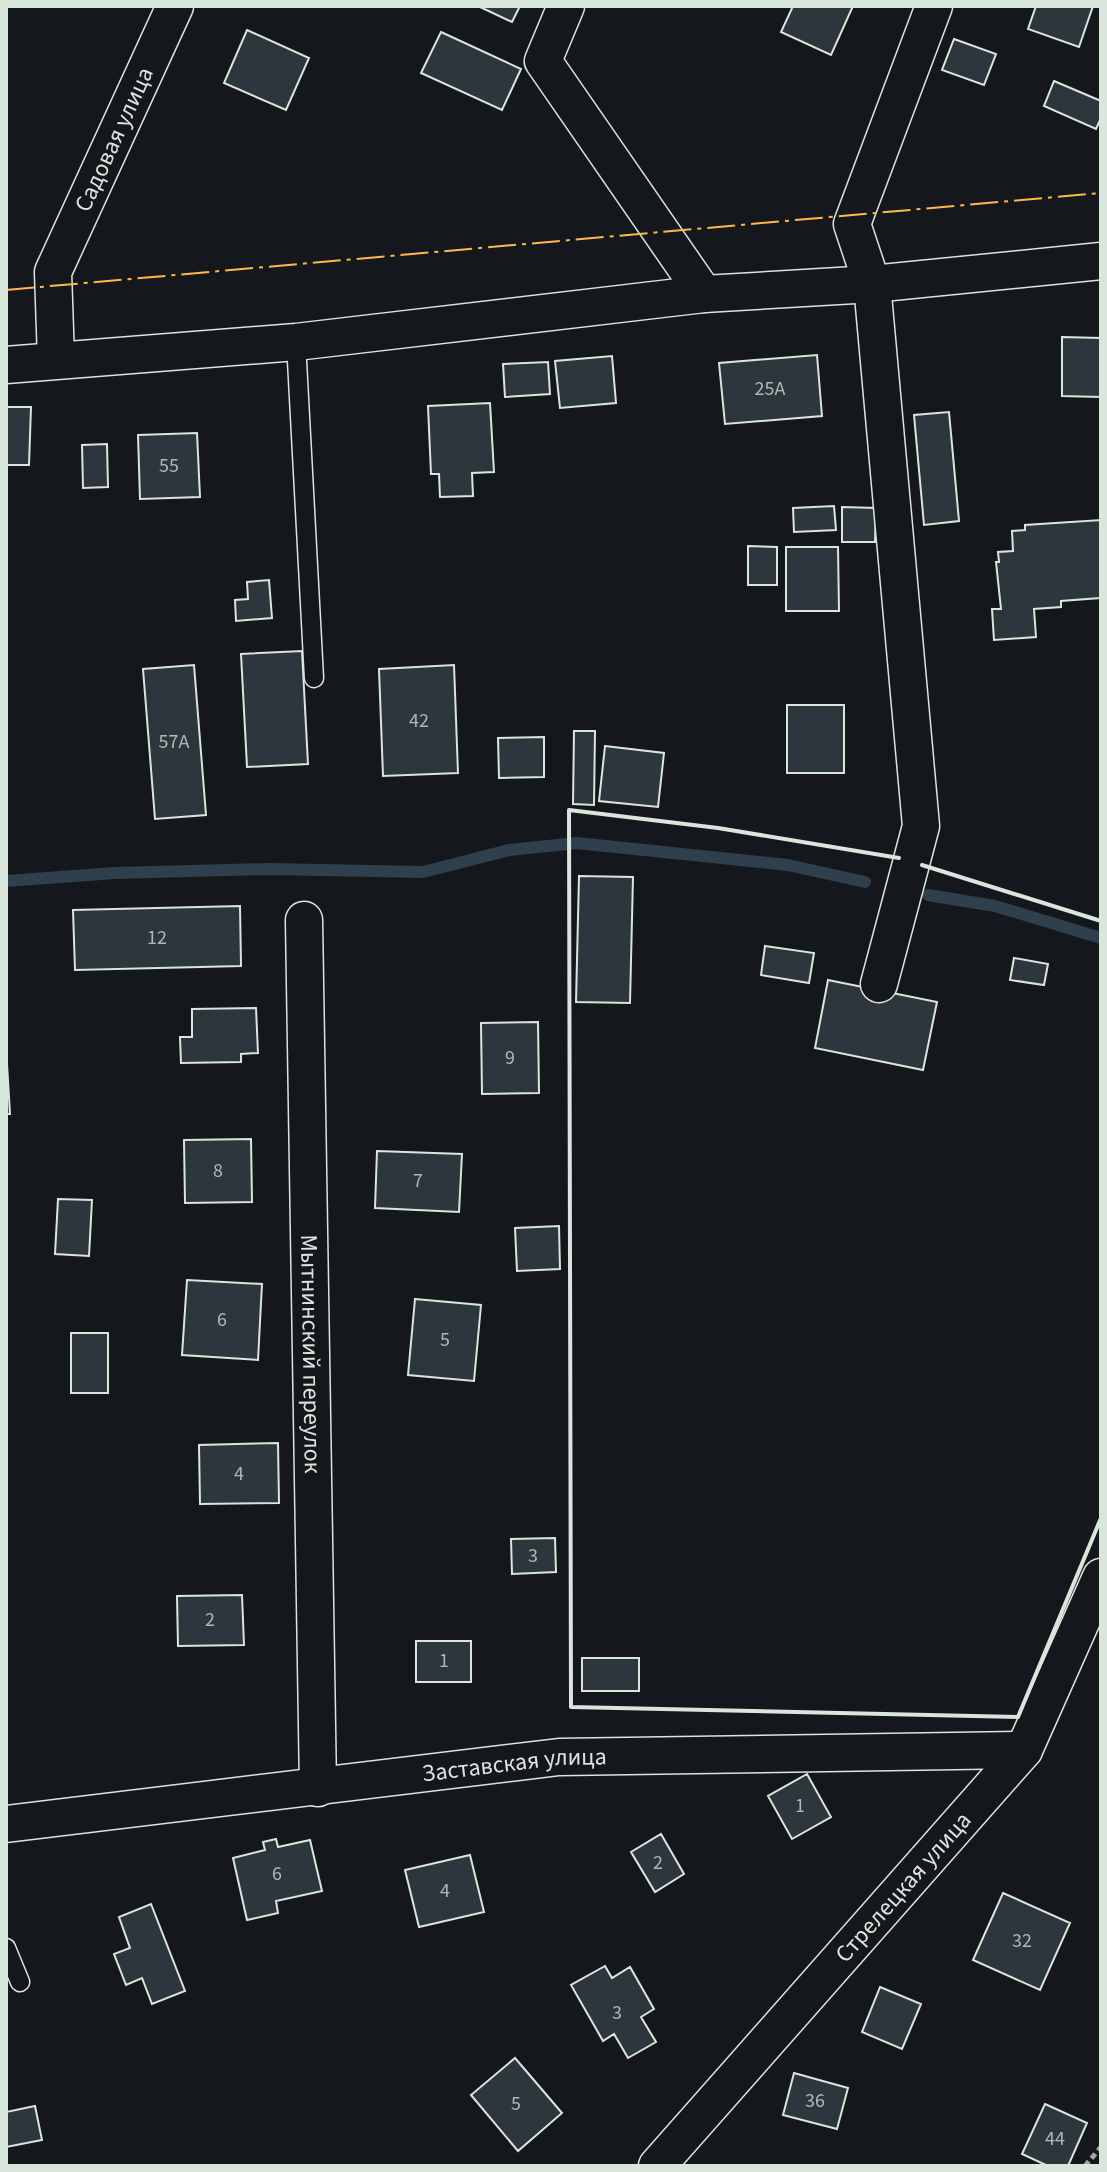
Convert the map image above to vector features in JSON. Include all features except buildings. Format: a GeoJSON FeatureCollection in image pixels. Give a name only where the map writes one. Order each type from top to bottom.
{"type":"FeatureCollection","features":[{"type":"Feature","properties":{"kind":"street","name":"Садовая улица"},"geometry":{"type":"LineString","coordinates":[[56,360],[53,272],[175,6]]}},
{"type":"Feature","properties":{"kind":"street"},"geometry":{"type":"LineString","coordinates":[[566,6],[543,61],[704,294]]}},
{"type":"Feature","properties":{"kind":"street"},"geometry":{"type":"LineString","coordinates":[[879,984],[921,826],[872,284],[852,224],[934,6]]}},
{"type":"Feature","properties":{"kind":"street"},"geometry":{"type":"LineString","coordinates":[[6,365],[296,342],[704,294],[872,284],[1101,261]]}},
{"type":"Feature","properties":{"kind":"street","name":"Мытнинский переулок"},"geometry":{"type":"LineString","coordinates":[[304,920],[318,1788]]}},
{"type":"Feature","properties":{"kind":"street","name":"Стрелецкая улица"},"geometry":{"type":"LineString","coordinates":[[657,2166],[1024,1750],[1101,1577]]}},
{"type":"Feature","properties":{"kind":"street","name":"Заставская улица"},"geometry":{"type":"LineString","coordinates":[[6,1824],[559,1757],[1024,1750]]}},
{"type":"Feature","properties":{"kind":"lane"},"geometry":{"type":"LineString","coordinates":[[296,342],[314,678]]}},
{"type":"Feature","properties":{"kind":"lane"},"geometry":{"type":"LineString","coordinates":[[6,1948],[20,1982]]}},
{"type":"Feature","properties":{"kind":"path"},"geometry":{"type":"LineString","coordinates":[[1085,2166],[1101,2147]]}},
{"type":"Feature","properties":{"kind":"waterway"},"geometry":{"type":"LineString","coordinates":[[6,881],[115,873],[269,869],[423,872],[509,850],[577,843],[788,865],[865,882]]}},
{"type":"Feature","properties":{"kind":"waterway"},"geometry":{"type":"LineString","coordinates":[[928,895],[995,906],[1101,938]]}},
{"type":"Feature","properties":{"kind":"wall"},"geometry":{"type":"LineString","coordinates":[[899,858],[718,828],[569,810],[571,1707],[1018,1717],[1101,1518]]}},
{"type":"Feature","properties":{"kind":"wall"},"geometry":{"type":"LineString","coordinates":[[922,865],[1101,921]]}},
{"type":"Feature","properties":{"kind":"power"},"geometry":{"type":"LineString","coordinates":[[6,290],[1101,193]]}}]}
